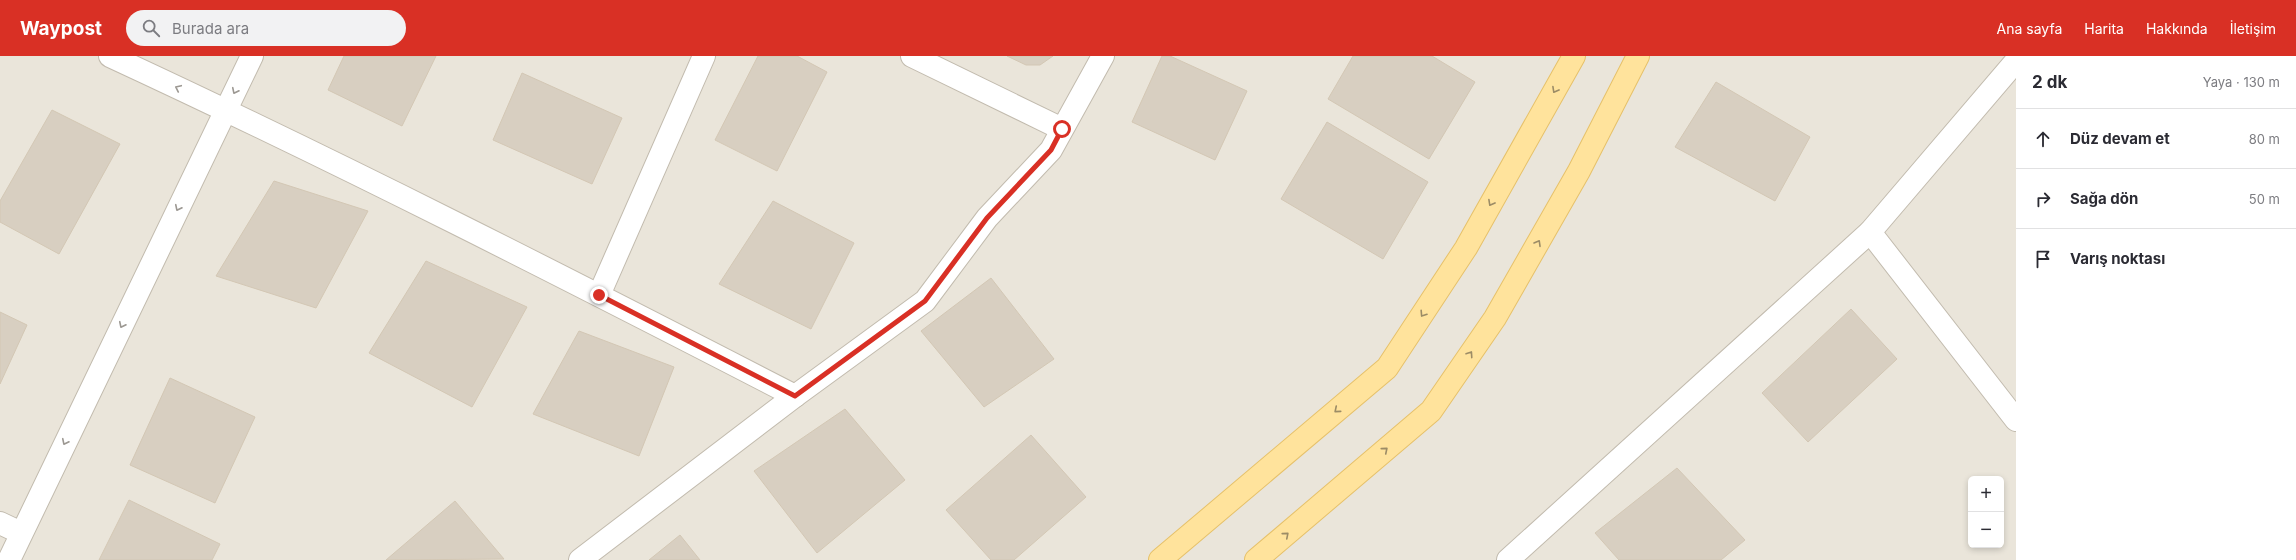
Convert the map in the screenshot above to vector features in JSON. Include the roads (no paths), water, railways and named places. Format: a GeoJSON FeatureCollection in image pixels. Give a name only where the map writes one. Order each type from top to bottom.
{"type":"FeatureCollection","features":[{"type":"Feature","properties":{"kind":"main road"},"geometry":{"type":"LineString","coordinates":[[1160,560],[1387,368],[1466,248],[1574,56]]}},
{"type":"Feature","properties":{"kind":"main road"},"geometry":{"type":"LineString","coordinates":[[1256,560],[1432,411],[1495,318],[1579,170],[1638,56]]}},
{"type":"Feature","properties":{"kind":"street"},"geometry":{"type":"LineString","coordinates":[[110,56],[226,110],[599,295],[795,396]]}},
{"type":"Feature","properties":{"kind":"street"},"geometry":{"type":"LineString","coordinates":[[9,560],[252,56]]}},
{"type":"Feature","properties":{"kind":"street"},"geometry":{"type":"LineString","coordinates":[[599,295],[704,56]]}},
{"type":"Feature","properties":{"kind":"street"},"geometry":{"type":"LineString","coordinates":[[912,56],[1062,129]]}},
{"type":"Feature","properties":{"kind":"street"},"geometry":{"type":"LineString","coordinates":[[580,560],[795,396],[925,301],[987,218],[1051,150],[1103,56]]}},
{"type":"Feature","properties":{"kind":"street"},"geometry":{"type":"LineString","coordinates":[[1508,560],[1870,232],[2016,61]]}},
{"type":"Feature","properties":{"kind":"street"},"geometry":{"type":"LineString","coordinates":[[1870,232],[2016,420]]}},
{"type":"Feature","properties":{"kind":"street"},"geometry":{"type":"LineString","coordinates":[[0,523],[21,533]]}}]}
